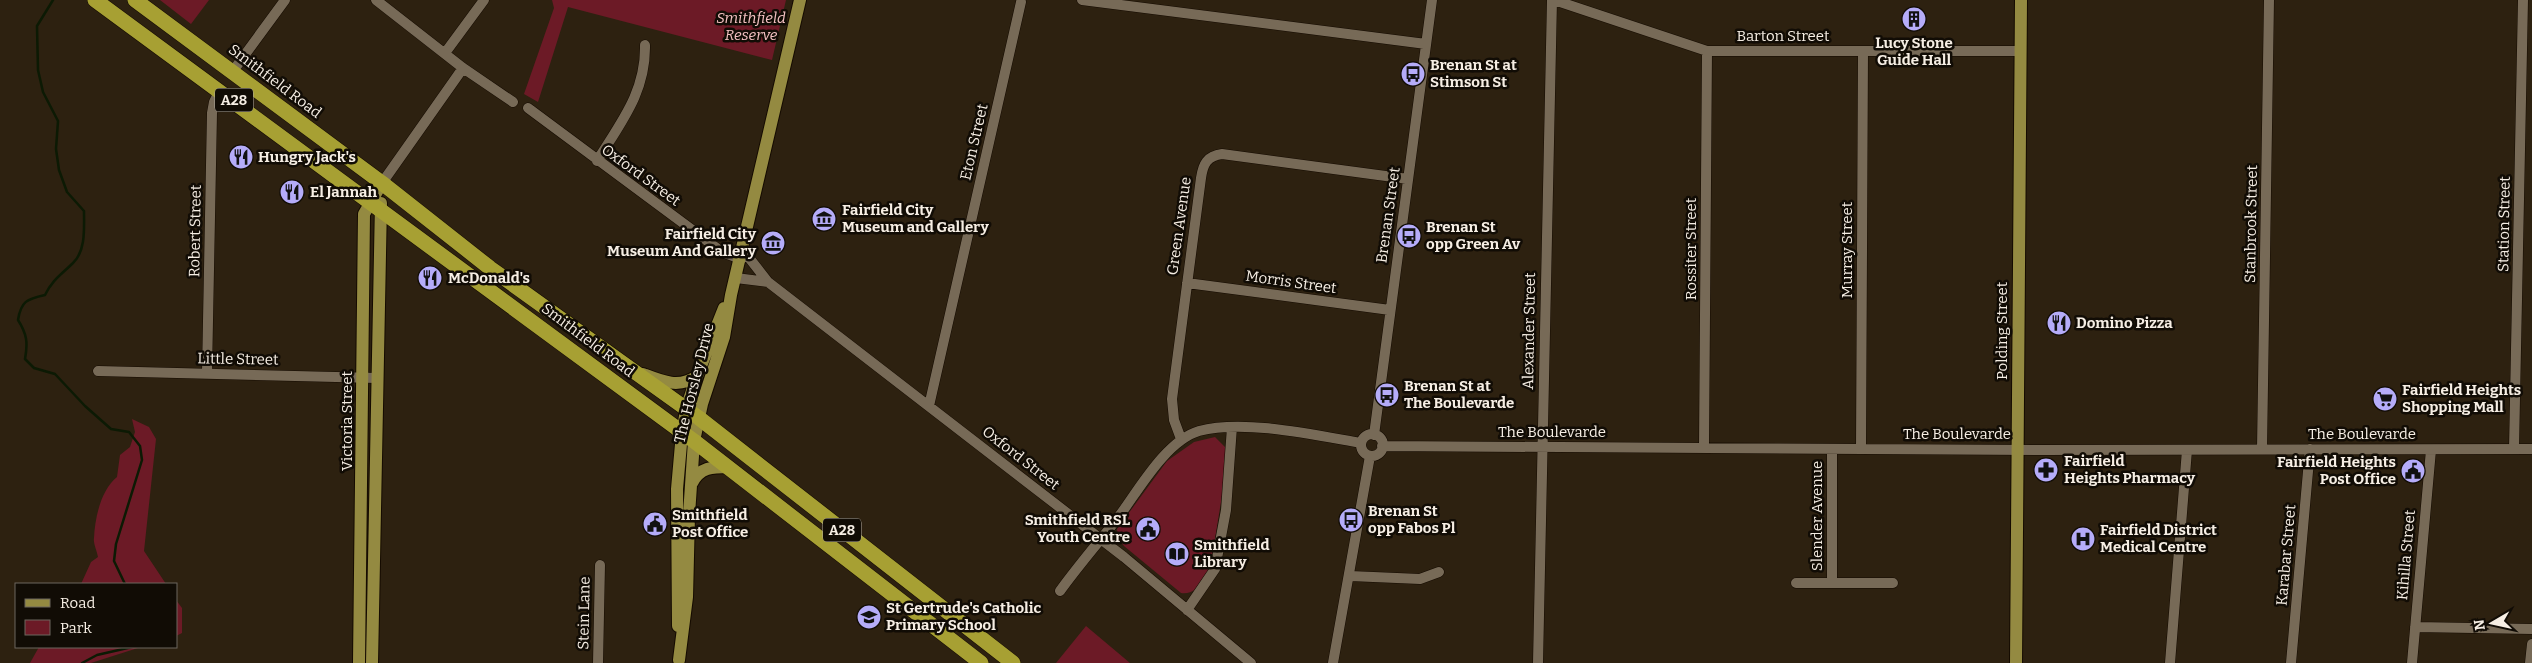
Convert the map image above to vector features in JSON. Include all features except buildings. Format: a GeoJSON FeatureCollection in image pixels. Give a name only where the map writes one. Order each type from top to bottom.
{"type":"FeatureCollection","features":[{"type":"Feature","properties":{"kind":"highway","name":"Smithfield Road"},"geometry":{"type":"LineString","coordinates":[[95,0],[220,90],[688,436],[981,663]]}},
{"type":"Feature","properties":{"kind":"highway","name":"Smithfield Road"},"geometry":{"type":"LineString","coordinates":[[135,0],[382,183],[490,268],[693,413],[1013,663]]}},
{"type":"Feature","properties":{"kind":"main road","name":"The Horsley Drive"},"geometry":{"type":"LineString","coordinates":[[693,413],[724,337],[731,295],[742,255],[800,0]]}},
{"type":"Feature","properties":{"kind":"main road","name":"Polding Street"},"geometry":{"type":"LineString","coordinates":[[2016,663],[2020,0]]}},
{"type":"Feature","properties":{"kind":"main road","name":"Victoria Street"},"geometry":{"type":"LineString","coordinates":[[372,663],[377,378],[375,206],[382,183]]}},
{"type":"Feature","properties":{"kind":"main road","name":"Victoria Street"},"geometry":{"type":"LineString","coordinates":[[359,663],[364,214],[375,206]]}},
{"type":"Feature","properties":{"kind":"main road","name":"The Horsley Drive"},"geometry":{"type":"LineString","coordinates":[[679,661],[677,489],[693,413],[697,376],[714,329],[731,295]]}},
{"type":"Feature","properties":{"kind":"main road"},"geometry":{"type":"LineString","coordinates":[[630,369],[670,384],[686,382],[697,376]]}},
{"type":"Feature","properties":{"kind":"main road","name":"The Horsley Drive"},"geometry":{"type":"LineString","coordinates":[[679,661],[687,597],[690,488],[688,436]]}},
{"type":"Feature","properties":{"kind":"main road"},"geometry":{"type":"LineString","coordinates":[[690,488],[700,471],[715,467],[729,467]]}},
{"type":"Feature","properties":{"kind":"street"},"geometry":{"type":"LineString","coordinates":[[233,71],[286,0]]}},
{"type":"Feature","properties":{"kind":"street"},"geometry":{"type":"LineString","coordinates":[[376,0],[463,68],[513,102]]}},
{"type":"Feature","properties":{"kind":"street"},"geometry":{"type":"LineString","coordinates":[[445,53],[484,0]]}},
{"type":"Feature","properties":{"kind":"street"},"geometry":{"type":"LineString","coordinates":[[1082,0],[1426,44]]}},
{"type":"Feature","properties":{"kind":"street","name":"Brenan Street"},"geometry":{"type":"LineString","coordinates":[[1374,434],[1432,0]]}},
{"type":"Feature","properties":{"kind":"street","name":"Barton Street"},"geometry":{"type":"LineString","coordinates":[[1553,0],[1707,52],[2020,51]]}},
{"type":"Feature","properties":{"kind":"street","name":"Alexander Street"},"geometry":{"type":"LineString","coordinates":[[1538,663],[1541,447],[1553,0]]}},
{"type":"Feature","properties":{"kind":"street","name":"Stanbrook Street"},"geometry":{"type":"LineString","coordinates":[[2262,450],[2269,0]]}},
{"type":"Feature","properties":{"kind":"street","name":"Station Street"},"geometry":{"type":"LineString","coordinates":[[2514,449],[2523,0]]}},
{"type":"Feature","properties":{"kind":"street","name":"Eton Street"},"geometry":{"type":"LineString","coordinates":[[929,406],[1022,1]]}},
{"type":"Feature","properties":{"kind":"street"},"geometry":{"type":"LineString","coordinates":[[597,161],[632,105],[641,86],[645,64],[645,44]]}},
{"type":"Feature","properties":{"kind":"street","name":"Murray Street"},"geometry":{"type":"LineString","coordinates":[[1861,449],[1863,51]]}},
{"type":"Feature","properties":{"kind":"street","name":"Rossiter Street"},"geometry":{"type":"LineString","coordinates":[[1704,447],[1707,52]]}},
{"type":"Feature","properties":{"kind":"street"},"geometry":{"type":"LineString","coordinates":[[382,183],[463,68]]}},
{"type":"Feature","properties":{"kind":"street","name":"Robert Street"},"geometry":{"type":"LineString","coordinates":[[207,373],[212,114],[214,102],[220,90]]}},
{"type":"Feature","properties":{"kind":"street","name":"Oxford Street"},"geometry":{"type":"LineString","coordinates":[[528,108],[722,252],[742,255],[768,282],[1099,538],[1251,663]]}},
{"type":"Feature","properties":{"kind":"street","name":"Green Avenue"},"geometry":{"type":"LineString","coordinates":[[1182,439],[1174,420],[1172,399],[1202,167],[1213,155],[1222,154],[1408,179]]}},
{"type":"Feature","properties":{"kind":"street"},"geometry":{"type":"LineString","coordinates":[[736,278],[768,282]]}},
{"type":"Feature","properties":{"kind":"street","name":"Morris Street"},"geometry":{"type":"LineString","coordinates":[[1187,283],[1390,310]]}},
{"type":"Feature","properties":{"kind":"street","name":"Little Street"},"geometry":{"type":"LineString","coordinates":[[98,371],[377,378]]}},
{"type":"Feature","properties":{"kind":"street"},"geometry":{"type":"LineString","coordinates":[[1187,610],[1215,569],[1226,510],[1232,427]]}},
{"type":"Feature","properties":{"kind":"street"},"geometry":{"type":"LineString","coordinates":[[1060,591],[1161,460],[1182,439],[1200,431],[1232,427],[1361,442]]}},
{"type":"Feature","properties":{"kind":"street"},"geometry":{"type":"LineString","coordinates":[[1361,442],[1367,435],[1374,434],[1381,440],[1382,446],[1379,452],[1370,456]]}},
{"type":"Feature","properties":{"kind":"street"},"geometry":{"type":"LineString","coordinates":[[1361,442],[1364,452],[1370,456]]}},
{"type":"Feature","properties":{"kind":"street","name":"The Boulevarde"},"geometry":{"type":"LineString","coordinates":[[1382,446],[2018,450],[2532,449]]}},
{"type":"Feature","properties":{"kind":"street","name":"Slender Avenue"},"geometry":{"type":"LineString","coordinates":[[1832,449],[1832,583]]}},
{"type":"Feature","properties":{"kind":"street","name":"Karabar Street"},"geometry":{"type":"LineString","coordinates":[[2291,663],[2310,449]]}},
{"type":"Feature","properties":{"kind":"street"},"geometry":{"type":"LineString","coordinates":[[2170,663],[2187,450]]}},
{"type":"Feature","properties":{"kind":"street","name":"Kihilla Street"},"geometry":{"type":"LineString","coordinates":[[2412,663],[2431,450]]}},
{"type":"Feature","properties":{"kind":"street"},"geometry":{"type":"LineString","coordinates":[[1333,663],[1370,456]]}},
{"type":"Feature","properties":{"kind":"street","name":"Stein Lane"},"geometry":{"type":"LineString","coordinates":[[598,663],[600,565]]}},
{"type":"Feature","properties":{"kind":"street"},"geometry":{"type":"LineString","coordinates":[[1350,576],[1420,579],[1438,572]]}},
{"type":"Feature","properties":{"kind":"street","name":"Slender Avenue"},"geometry":{"type":"LineString","coordinates":[[1796,583],[1893,583]]}},
{"type":"Feature","properties":{"kind":"street"},"geometry":{"type":"LineString","coordinates":[[2415,627],[2532,628]]}},
{"type":"Feature","properties":{"kind":"street"},"geometry":{"type":"LineString","coordinates":[[2530,663],[2532,644]]}},
{"type":"Feature","properties":{"kind":"green space"},"geometry":{"type":"Polygon","coordinates":[[[160,0],[209,0],[191,24],[160,0]]]}},
{"type":"Feature","properties":{"kind":"green space","name":"Smithfield Reserve"},"geometry":{"type":"Polygon","coordinates":[[[552,0],[786,0],[772,60],[568,7],[538,102],[524,94],[554,8],[552,0]]]}},
{"type":"Feature","properties":{"kind":"green space"},"geometry":{"type":"Polygon","coordinates":[[[132,419],[149,427],[156,439],[144,551],[165,583],[81,583],[91,562],[98,557],[94,540],[100,504],[111,482],[117,477],[120,455],[130,447],[135,432],[132,419]]]}},
{"type":"Feature","properties":{"kind":"green space"},"geometry":{"type":"Polygon","coordinates":[[[1215,437],[1226,448],[1227,465],[1212,557],[1203,582],[1193,591],[1181,593],[1124,546],[1118,538],[1117,529],[1167,461],[1194,442],[1215,437]]]}},
{"type":"Feature","properties":{"kind":"green space"},"geometry":{"type":"Polygon","coordinates":[[[178,603],[182,608],[182,633],[178,635],[178,603]]]}},
{"type":"Feature","properties":{"kind":"green space"},"geometry":{"type":"Polygon","coordinates":[[[1086,626],[1130,663],[1056,663],[1086,626]]]}},
{"type":"Feature","properties":{"kind":"green space"},"geometry":{"type":"Polygon","coordinates":[[[38,648],[138,648],[91,663],[30,663],[38,648]]]}},
{"type":"Feature","properties":{"kind":"waterway"},"geometry":{"type":"LineString","coordinates":[[53,0],[37,26],[38,70],[43,92],[58,121],[56,149],[59,170],[67,192],[84,211],[83,239],[80,252],[73,263],[54,281],[45,295],[29,300],[23,305],[18,320],[26,339],[25,359],[34,368],[55,374],[85,406],[111,429],[129,432],[140,446],[142,460],[116,544],[114,561],[125,583]]}},
{"type":"Feature","properties":{"kind":"waterway"},"geometry":{"type":"LineString","coordinates":[[82,663],[97,655],[128,648]]}},
{"type":"Feature","properties":{"kind":"place","name":"Lucy Stone Guide Hall"},"geometry":{"type":"Point","coordinates":[1914,19]}},
{"type":"Feature","properties":{"kind":"place","name":"Brenan St at Stimson St"},"geometry":{"type":"Point","coordinates":[1413,74]}},
{"type":"Feature","properties":{"kind":"place","name":"Hungry Jack's"},"geometry":{"type":"Point","coordinates":[241,157]}},
{"type":"Feature","properties":{"kind":"place","name":"El Jannah"},"geometry":{"type":"Point","coordinates":[292,192]}},
{"type":"Feature","properties":{"kind":"place","name":"Fairfield City Museum and Gallery"},"geometry":{"type":"Point","coordinates":[824,219]}},
{"type":"Feature","properties":{"kind":"place","name":"Brenan St opp Green Av"},"geometry":{"type":"Point","coordinates":[1409,236]}},
{"type":"Feature","properties":{"kind":"place","name":"Fairfield City Museum And Gallery"},"geometry":{"type":"Point","coordinates":[773,243]}},
{"type":"Feature","properties":{"kind":"place","name":"McDonald's"},"geometry":{"type":"Point","coordinates":[430,278]}},
{"type":"Feature","properties":{"kind":"place","name":"Domino Pizza"},"geometry":{"type":"Point","coordinates":[2059,323]}},
{"type":"Feature","properties":{"kind":"place","name":"Brenan St at The Boulevarde"},"geometry":{"type":"Point","coordinates":[1387,395]}},
{"type":"Feature","properties":{"kind":"place","name":"Fairfield Heights Shopping Mall"},"geometry":{"type":"Point","coordinates":[2385,399]}},
{"type":"Feature","properties":{"kind":"place","name":"Fairfield Heights Pharmacy"},"geometry":{"type":"Point","coordinates":[2046,470]}},
{"type":"Feature","properties":{"kind":"place","name":"Fairfield Heights Post Office"},"geometry":{"type":"Point","coordinates":[2413,471]}},
{"type":"Feature","properties":{"kind":"place","name":"Brenan St opp Fabos Pl"},"geometry":{"type":"Point","coordinates":[1351,520]}},
{"type":"Feature","properties":{"kind":"place","name":"Smithfield Post Office"},"geometry":{"type":"Point","coordinates":[655,524]}},
{"type":"Feature","properties":{"kind":"place","name":"Smithfield RSL Youth Centre"},"geometry":{"type":"Point","coordinates":[1148,529]}},
{"type":"Feature","properties":{"kind":"place","name":"Fairfield District Medical Centre"},"geometry":{"type":"Point","coordinates":[2083,539]}},
{"type":"Feature","properties":{"kind":"place","name":"Smithfield Library"},"geometry":{"type":"Point","coordinates":[1177,554]}},
{"type":"Feature","properties":{"kind":"place","name":"St Gertrude's Catholic Primary School"},"geometry":{"type":"Point","coordinates":[869,617]}}]}
